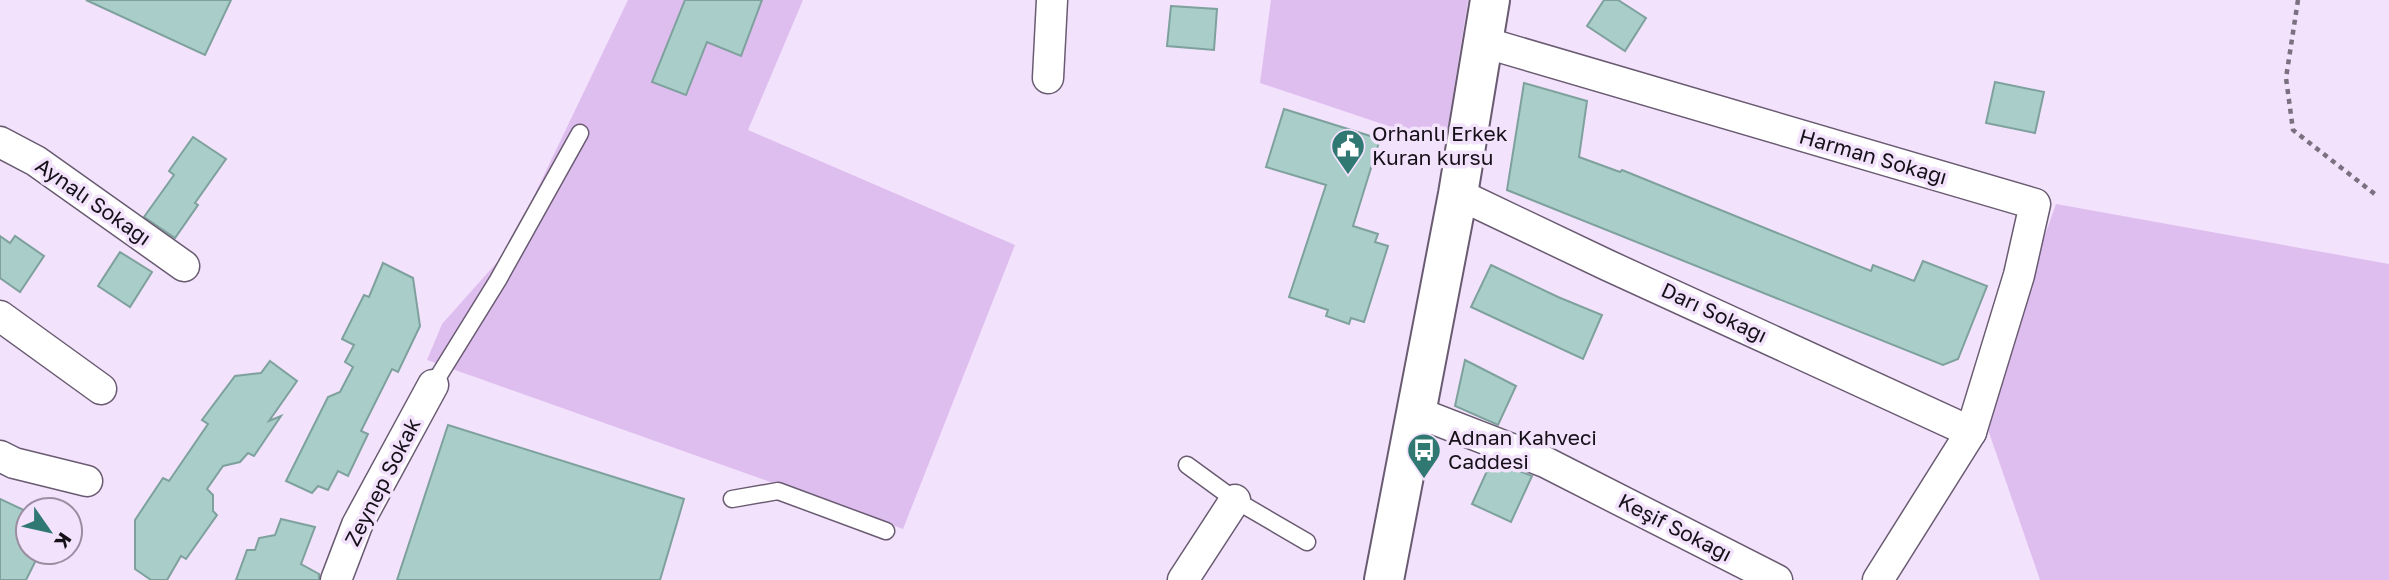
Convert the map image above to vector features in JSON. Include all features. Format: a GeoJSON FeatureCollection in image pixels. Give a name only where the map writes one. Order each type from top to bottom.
{"type":"FeatureCollection","features":[{"type":"Feature","properties":{"kind":"street"},"geometry":{"type":"LineString","coordinates":[[1048,78],[1052,0]]}},
{"type":"Feature","properties":{"kind":"street"},"geometry":{"type":"LineString","coordinates":[[1384,580],[1458,194],[1490,0]]}},
{"type":"Feature","properties":{"kind":"street","name":"Harman Sokağı"},"geometry":{"type":"LineString","coordinates":[[1483,43],[2035,204],[2019,275],[1971,432]]}},
{"type":"Feature","properties":{"kind":"street","name":"Aynalı Sokağı"},"geometry":{"type":"LineString","coordinates":[[0,142],[36,161],[184,266]]}},
{"type":"Feature","properties":{"kind":"street","name":"Darı Sokağı"},"geometry":{"type":"LineString","coordinates":[[1458,194],[1971,432]]}},
{"type":"Feature","properties":{"kind":"street"},"geometry":{"type":"LineString","coordinates":[[0,316],[101,389]]}},
{"type":"Feature","properties":{"kind":"street","name":"Zeynep Sokak"},"geometry":{"type":"LineString","coordinates":[[336,580],[358,525],[433,385]]}},
{"type":"Feature","properties":{"kind":"street","name":"Keşif Sokağı"},"geometry":{"type":"LineString","coordinates":[[1416,412],[1545,462],[1777,580]]}},
{"type":"Feature","properties":{"kind":"street"},"geometry":{"type":"LineString","coordinates":[[1878,580],[1971,432]]}},
{"type":"Feature","properties":{"kind":"street"},"geometry":{"type":"LineString","coordinates":[[0,456],[14,463],[88,481]]}},
{"type":"Feature","properties":{"kind":"street"},"geometry":{"type":"LineString","coordinates":[[1183,580],[1235,500]]}},
{"type":"Feature","properties":{"kind":"lane"},"geometry":{"type":"LineString","coordinates":[[433,385],[498,280],[580,132]]}},
{"type":"Feature","properties":{"kind":"lane"},"geometry":{"type":"LineString","coordinates":[[1187,465],[1235,500],[1307,542]]}},
{"type":"Feature","properties":{"kind":"lane"},"geometry":{"type":"LineString","coordinates":[[732,499],[778,491],[886,531]]}},
{"type":"Feature","properties":{"kind":"path"},"geometry":{"type":"LineString","coordinates":[[2298,0],[2286,78],[2293,130],[2376,195]]}},
{"type":"Feature","properties":{"kind":"shaded area"},"geometry":{"type":"Polygon","coordinates":[[[628,0],[803,0],[748,130],[1015,245],[903,529],[427,360],[442,324],[508,250],[628,0]]]}},
{"type":"Feature","properties":{"kind":"shaded area"},"geometry":{"type":"Polygon","coordinates":[[[1271,0],[1468,0],[1445,145],[1260,83],[1271,0]]]}},
{"type":"Feature","properties":{"kind":"shaded area"},"geometry":{"type":"Polygon","coordinates":[[[2056,204],[2389,264],[2389,580],[2040,580],[1985,421],[1986,401],[2056,204]]]}},
{"type":"Feature","properties":{"kind":"building"},"geometry":{"type":"Polygon","coordinates":[[[86,0],[231,0],[205,55],[86,0]]]}},
{"type":"Feature","properties":{"kind":"building"},"geometry":{"type":"Polygon","coordinates":[[[685,0],[762,0],[741,56],[707,42],[686,95],[652,82],[685,0]]]}},
{"type":"Feature","properties":{"kind":"building"},"geometry":{"type":"Polygon","coordinates":[[[1604,0],[1618,0],[1646,18],[1625,51],[1587,26],[1604,0]]]}},
{"type":"Feature","properties":{"kind":"building"},"geometry":{"type":"Polygon","coordinates":[[[1171,6],[1217,9],[1214,50],[1167,46],[1171,6]]]}},
{"type":"Feature","properties":{"kind":"building"},"geometry":{"type":"Polygon","coordinates":[[[1995,82],[2044,92],[2035,133],[1986,123],[1995,82]]]}},
{"type":"Feature","properties":{"kind":"building"},"geometry":{"type":"Polygon","coordinates":[[[1524,83],[1587,101],[1579,157],[1620,172],[1622,170],[1871,271],[1873,265],[1914,281],[1923,261],[1987,286],[1958,359],[1943,365],[1507,190],[1524,83]]]}},
{"type":"Feature","properties":{"kind":"building"},"geometry":{"type":"Polygon","coordinates":[[[1284,109],[1380,139],[1353,226],[1378,234],[1375,242],[1388,246],[1364,322],[1351,318],[1349,324],[1326,316],[1328,310],[1289,297],[1326,185],[1266,167],[1284,109]]]}},
{"type":"Feature","properties":{"kind":"building"},"geometry":{"type":"Polygon","coordinates":[[[193,137],[226,159],[195,203],[198,205],[175,238],[144,217],[174,175],[169,171],[193,137]]]}},
{"type":"Feature","properties":{"kind":"building"},"geometry":{"type":"Polygon","coordinates":[[[0,236],[10,243],[15,236],[44,256],[20,292],[0,278],[0,236]]]}},
{"type":"Feature","properties":{"kind":"building"},"geometry":{"type":"Polygon","coordinates":[[[120,252],[152,272],[130,307],[98,286],[120,252]]]}},
{"type":"Feature","properties":{"kind":"building"},"geometry":{"type":"Polygon","coordinates":[[[383,263],[413,278],[420,326],[398,372],[392,369],[361,431],[368,434],[348,476],[338,471],[328,490],[318,486],[312,493],[286,481],[328,397],[340,392],[353,367],[345,362],[354,345],[342,339],[364,295],[369,297],[383,263]]]}},
{"type":"Feature","properties":{"kind":"building"},"geometry":{"type":"Polygon","coordinates":[[[1491,265],[1602,315],[1583,359],[1471,307],[1491,265]]]}},
{"type":"Feature","properties":{"kind":"building"},"geometry":{"type":"Polygon","coordinates":[[[1465,360],[1516,386],[1498,425],[1455,406],[1465,360]]]}},
{"type":"Feature","properties":{"kind":"building"},"geometry":{"type":"Polygon","coordinates":[[[270,361],[297,381],[269,421],[281,416],[254,456],[248,453],[240,462],[223,466],[207,489],[213,495],[213,511],[217,515],[186,559],[181,556],[167,580],[151,580],[135,569],[135,520],[163,478],[169,481],[208,424],[202,420],[235,376],[261,373],[270,361]]]}},
{"type":"Feature","properties":{"kind":"building"},"geometry":{"type":"Polygon","coordinates":[[[448,425],[684,499],[660,580],[397,580],[448,425]]]}},
{"type":"Feature","properties":{"kind":"building"},"geometry":{"type":"Polygon","coordinates":[[[1492,460],[1532,476],[1511,522],[1472,504],[1492,460]]]}},
{"type":"Feature","properties":{"kind":"building"},"geometry":{"type":"Polygon","coordinates":[[[0,499],[14,506],[14,566],[33,566],[26,580],[0,580],[0,499]]]}},
{"type":"Feature","properties":{"kind":"building"},"geometry":{"type":"Polygon","coordinates":[[[281,519],[315,527],[301,564],[319,574],[319,580],[236,580],[247,550],[255,550],[259,538],[275,535],[281,519]]]}},
{"type":"Feature","properties":{"kind":"place","name":"Orhanlı Erkek Kuran kursu"},"geometry":{"type":"Point","coordinates":[1348,176]}},
{"type":"Feature","properties":{"kind":"place","name":"Adnan Kahveci Caddesi"},"geometry":{"type":"Point","coordinates":[1424,480]}}]}
